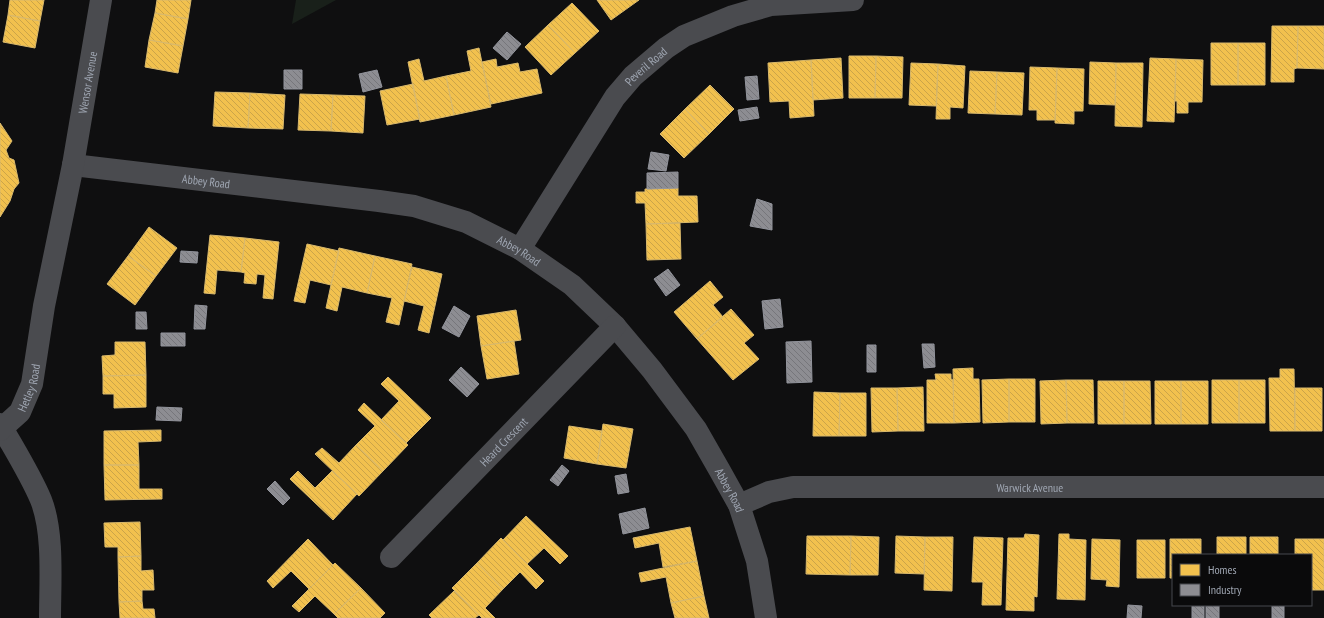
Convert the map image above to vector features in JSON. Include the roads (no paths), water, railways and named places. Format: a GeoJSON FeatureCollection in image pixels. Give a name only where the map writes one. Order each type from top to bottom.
{"type":"FeatureCollection","features":[{"type":"Feature","properties":{"kind":"street","name":"Wensor Avenue"},"geometry":{"type":"LineString","coordinates":[[73,165],[101,0]]}},
{"type":"Feature","properties":{"kind":"street","name":"Peveril Road"},"geometry":{"type":"LineString","coordinates":[[520,249],[615,97],[633,76],[666,48],[684,36],[733,16],[771,6],[853,0]]}},
{"type":"Feature","properties":{"kind":"street","name":"Abbey Road"},"geometry":{"type":"LineString","coordinates":[[73,165],[414,206],[466,222],[520,249],[572,285],[615,326],[652,370],[696,429],[739,506],[757,561],[766,618]]}},
{"type":"Feature","properties":{"kind":"street","name":"Hetley Road"},"geometry":{"type":"LineString","coordinates":[[50,618],[50,537],[41,501],[29,476],[1,428],[20,412],[32,384],[44,306],[73,165]]}},
{"type":"Feature","properties":{"kind":"street","name":"Heard Crescent"},"geometry":{"type":"LineString","coordinates":[[391,557],[615,326]]}},
{"type":"Feature","properties":{"kind":"street","name":"Warwick Avenue"},"geometry":{"type":"LineString","coordinates":[[739,506],[769,492],[793,487],[1324,487]]}}]}
